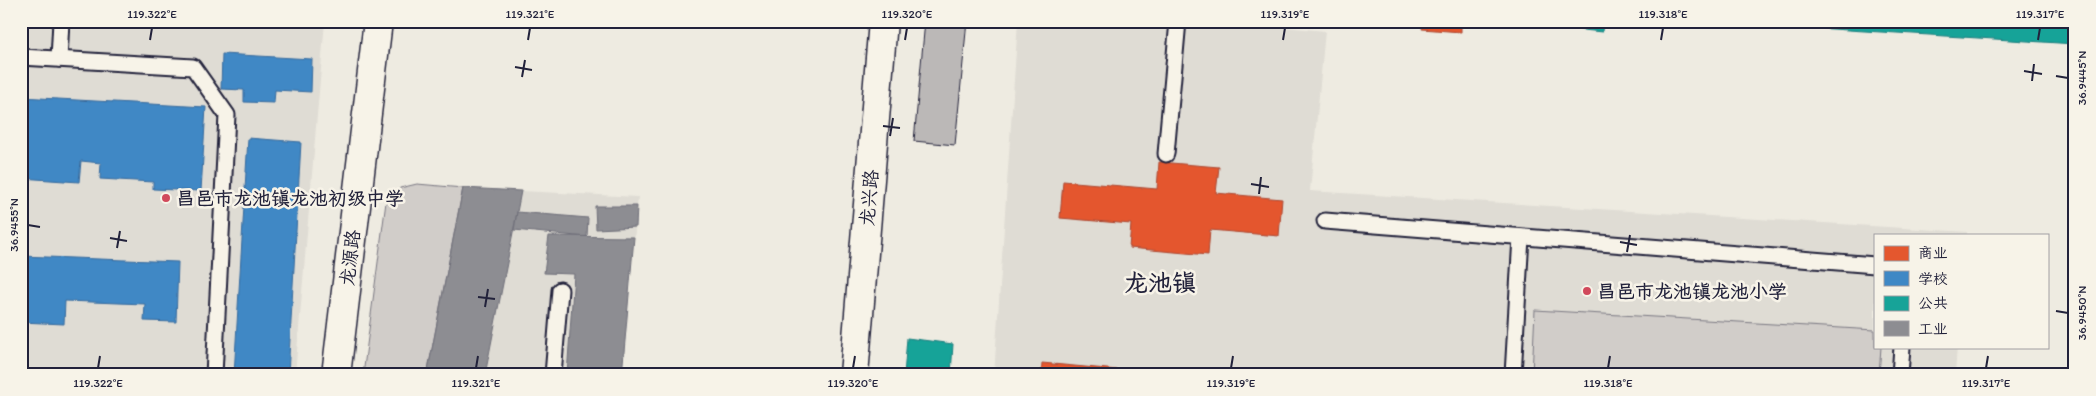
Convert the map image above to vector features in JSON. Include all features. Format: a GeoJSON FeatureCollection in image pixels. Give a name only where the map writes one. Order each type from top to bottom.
{"type":"FeatureCollection","features":[{"type":"Feature","properties":{"kind":"street","name":"龙源路"},"geometry":{"type":"LineString","coordinates":[[336,375],[378,21]]}},
{"type":"Feature","properties":{"kind":"street","name":"龙兴路"},"geometry":{"type":"LineString","coordinates":[[854,375],[883,21]]}},
{"type":"Feature","properties":{"kind":"lane"},"geometry":{"type":"LineString","coordinates":[[59,59],[61,21]]}},
{"type":"Feature","properties":{"kind":"lane"},"geometry":{"type":"LineString","coordinates":[[1166,154],[1178,21]]}},
{"type":"Feature","properties":{"kind":"lane"},"geometry":{"type":"LineString","coordinates":[[21,57],[193,66],[226,115],[214,375]]}},
{"type":"Feature","properties":{"kind":"lane"},"geometry":{"type":"LineString","coordinates":[[1325,221],[1874,264]]}},
{"type":"Feature","properties":{"kind":"lane"},"geometry":{"type":"LineString","coordinates":[[1512,375],[1521,237]]}},
{"type":"Feature","properties":{"kind":"lane"},"geometry":{"type":"LineString","coordinates":[[553,375],[560,290]]}},
{"type":"Feature","properties":{"kind":"lane"},"geometry":{"type":"LineString","coordinates":[[1900,375],[1902,348]]}},
{"type":"Feature","properties":{"kind":"shaded area","name":"昌邑市龙池镇龙池初级中学"},"geometry":{"type":"Polygon","coordinates":[[[21,21],[325,21],[295,375],[21,375],[21,21]]]}},
{"type":"Feature","properties":{"kind":"shaded area"},"geometry":{"type":"Polygon","coordinates":[[[1018,21],[1225,21],[1325,31],[1310,191],[1967,232],[1967,234],[1874,234],[1874,348],[1957,348],[1955,375],[994,375],[1018,21]]]}},
{"type":"Feature","properties":{"kind":"shaded area"},"geometry":{"type":"Polygon","coordinates":[[[417,184],[463,188],[427,375],[363,375],[386,202],[400,188],[417,184]]]}},
{"type":"Feature","properties":{"kind":"shaded area"},"geometry":{"type":"Polygon","coordinates":[[[463,188],[638,197],[622,375],[427,375],[463,188]]]}},
{"type":"Feature","properties":{"kind":"shaded area"},"geometry":{"type":"Polygon","coordinates":[[[1535,310],[1874,330],[1874,348],[1881,348],[1879,375],[1532,375],[1535,310]]]}},
{"type":"Feature","properties":{"kind":"building: 商业"},"geometry":{"type":"Polygon","coordinates":[[[1423,21],[1461,21],[1461,32],[1422,29],[1423,21]]]}},
{"type":"Feature","properties":{"kind":"building: 商业"},"geometry":{"type":"Polygon","coordinates":[[[1159,162],[1219,167],[1216,193],[1282,199],[1279,236],[1210,230],[1208,255],[1129,248],[1131,224],[1060,218],[1063,181],[1157,189],[1159,162]]]}},
{"type":"Feature","properties":{"kind":"building: 商业"},"geometry":{"type":"Polygon","coordinates":[[[1042,363],[1172,375],[1041,375],[1042,363]]]}},
{"type":"Feature","properties":{"kind":"building: 学校"},"geometry":{"type":"Polygon","coordinates":[[[222,54],[312,59],[311,92],[275,90],[274,103],[244,102],[244,90],[221,89],[222,54]]]}},
{"type":"Feature","properties":{"kind":"building: 学校"},"geometry":{"type":"Polygon","coordinates":[[[21,97],[206,107],[201,191],[153,189],[153,182],[100,179],[101,163],[81,161],[79,182],[21,178],[21,97]]]}},
{"type":"Feature","properties":{"kind":"building: 学校"},"geometry":{"type":"Polygon","coordinates":[[[248,138],[301,142],[288,375],[234,375],[248,138]]]}},
{"type":"Feature","properties":{"kind":"building: 学校"},"geometry":{"type":"Polygon","coordinates":[[[21,256],[178,262],[176,322],[144,321],[145,304],[65,301],[64,324],[21,322],[21,256]]]}},
{"type":"Feature","properties":{"kind":"building: 公共"},"geometry":{"type":"Polygon","coordinates":[[[1500,21],[1603,21],[1602,32],[1500,21]]]}},
{"type":"Feature","properties":{"kind":"building: 公共"},"geometry":{"type":"Polygon","coordinates":[[[1702,21],[2075,21],[2075,44],[1702,21]]]}},
{"type":"Feature","properties":{"kind":"building: 公共"},"geometry":{"type":"Polygon","coordinates":[[[907,338],[953,344],[951,375],[904,375],[907,338]]]}},
{"type":"Feature","properties":{"kind":"building: 工业"},"geometry":{"type":"Polygon","coordinates":[[[463,188],[521,191],[485,375],[427,375],[463,188]]]}},
{"type":"Feature","properties":{"kind":"building: 工业"},"geometry":{"type":"Polygon","coordinates":[[[595,206],[637,206],[636,227],[596,229],[595,206]]]}},
{"type":"Feature","properties":{"kind":"building: 工业"},"geometry":{"type":"Polygon","coordinates":[[[517,212],[588,218],[587,237],[514,230],[517,212]]]}},
{"type":"Feature","properties":{"kind":"building: 工业"},"geometry":{"type":"Polygon","coordinates":[[[549,236],[634,237],[622,375],[567,375],[574,274],[544,273],[549,236]]]}},
{"type":"Feature","properties":{"kind":"building: 其他"},"geometry":{"type":"Polygon","coordinates":[[[925,21],[967,21],[955,145],[914,141],[925,21]]]}},
{"type":"Feature","properties":{"kind":"place","name":"昌邑市龙池镇龙池初级中学"},"geometry":{"type":"Point","coordinates":[166,198]}},
{"type":"Feature","properties":{"kind":"place","name":"昌邑市龙池镇龙池小学"},"geometry":{"type":"Point","coordinates":[1587,291]}},
{"type":"Feature","properties":{"kind":"district","name":"龙池镇"},"geometry":{"type":"Point","coordinates":[1160,282]}}]}
